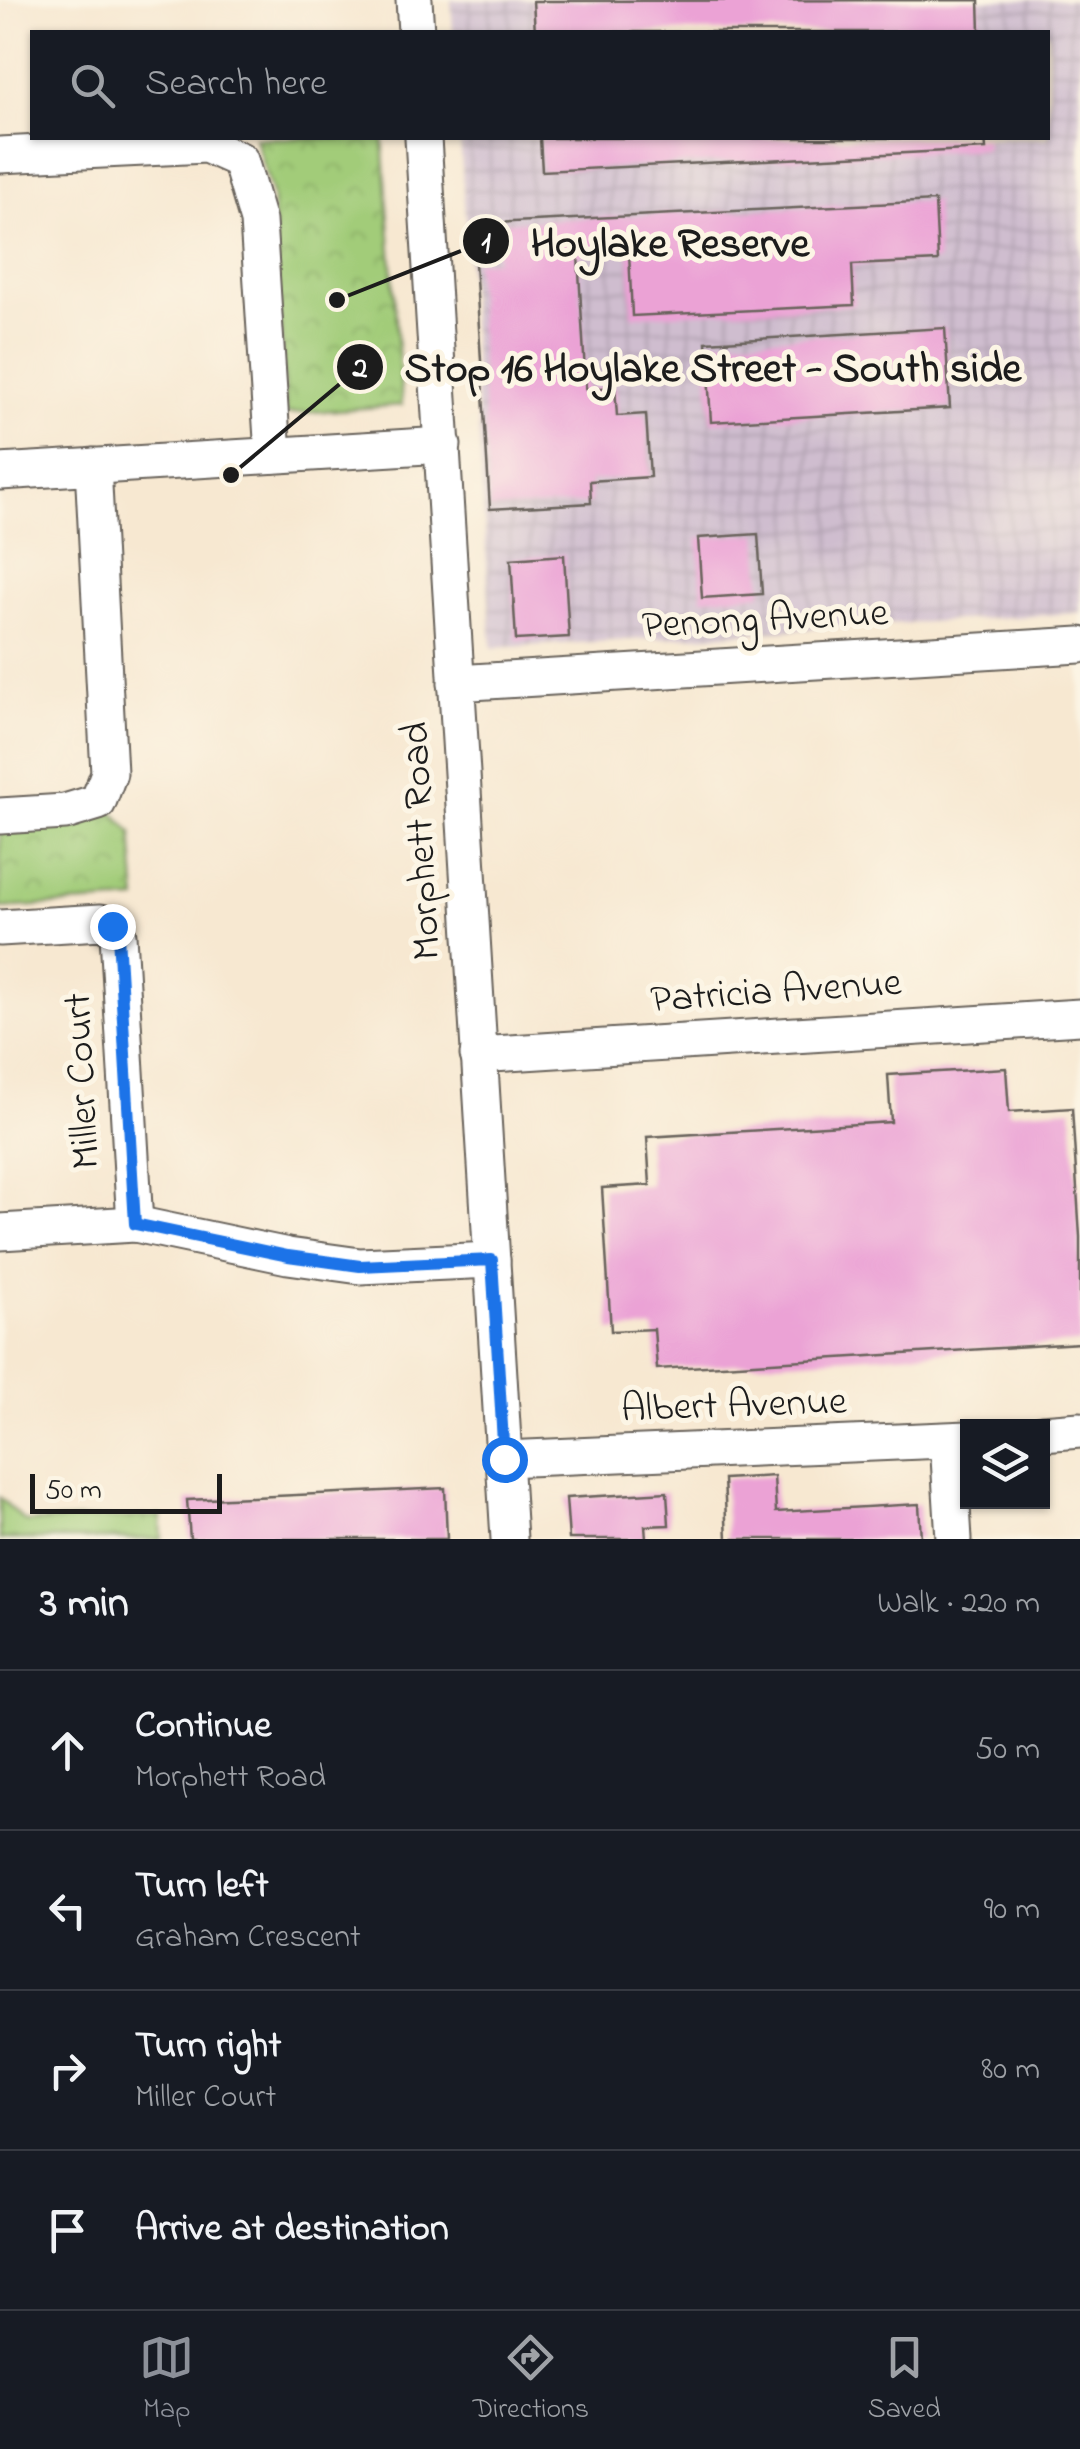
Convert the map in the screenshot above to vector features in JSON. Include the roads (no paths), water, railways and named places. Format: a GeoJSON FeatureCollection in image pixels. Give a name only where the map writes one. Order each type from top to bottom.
{"type":"FeatureCollection","features":[{"type":"Feature","properties":{"kind":"street"},"geometry":{"type":"LineString","coordinates":[[414,0],[416,30]]}},
{"type":"Feature","properties":{"kind":"street","name":"Morphett Road"},"geometry":{"type":"LineString","coordinates":[[423,140],[508,1539]]}},
{"type":"Feature","properties":{"kind":"street"},"geometry":{"type":"LineString","coordinates":[[0,155],[206,145],[240,160],[258,221],[273,455]]}},
{"type":"Feature","properties":{"kind":"street"},"geometry":{"type":"LineString","coordinates":[[0,472],[443,444]]}},
{"type":"Feature","properties":{"kind":"street"},"geometry":{"type":"LineString","coordinates":[[0,816],[65,812],[98,802],[109,773],[93,466]]}},
{"type":"Feature","properties":{"kind":"street","name":"Penong Avenue"},"geometry":{"type":"LineString","coordinates":[[456,682],[1080,645]]}},
{"type":"Feature","properties":{"kind":"street","name":"Miller Court"},"geometry":{"type":"LineString","coordinates":[[0,928],[100,922],[112,926],[118,935],[135,1224]]}},
{"type":"Feature","properties":{"kind":"street","name":"Patricia Avenue"},"geometry":{"type":"LineString","coordinates":[[478,1054],[1080,1017]]}},
{"type":"Feature","properties":{"kind":"street"},"geometry":{"type":"LineString","coordinates":[[0,1232],[135,1224],[288,1256],[360,1266],[492,1260]]}},
{"type":"Feature","properties":{"kind":"street"},"geometry":{"type":"LineString","coordinates":[[1050,1432],[1080,1430]]}},
{"type":"Feature","properties":{"kind":"street"},"geometry":{"type":"LineString","coordinates":[[954,1539],[958,1440]]}},
{"type":"Feature","properties":{"kind":"street","name":"Albert Avenue"},"geometry":{"type":"LineString","coordinates":[[504,1459],[958,1440]]}},
{"type":"Feature","properties":{"kind":"place","name":"Hoylake Reserve"},"geometry":{"type":"Point","coordinates":[337,300]}},
{"type":"Feature","properties":{"kind":"place","name":"Stop 16 Hoylake Street - South side"},"geometry":{"type":"Point","coordinates":[231,475]}}]}
